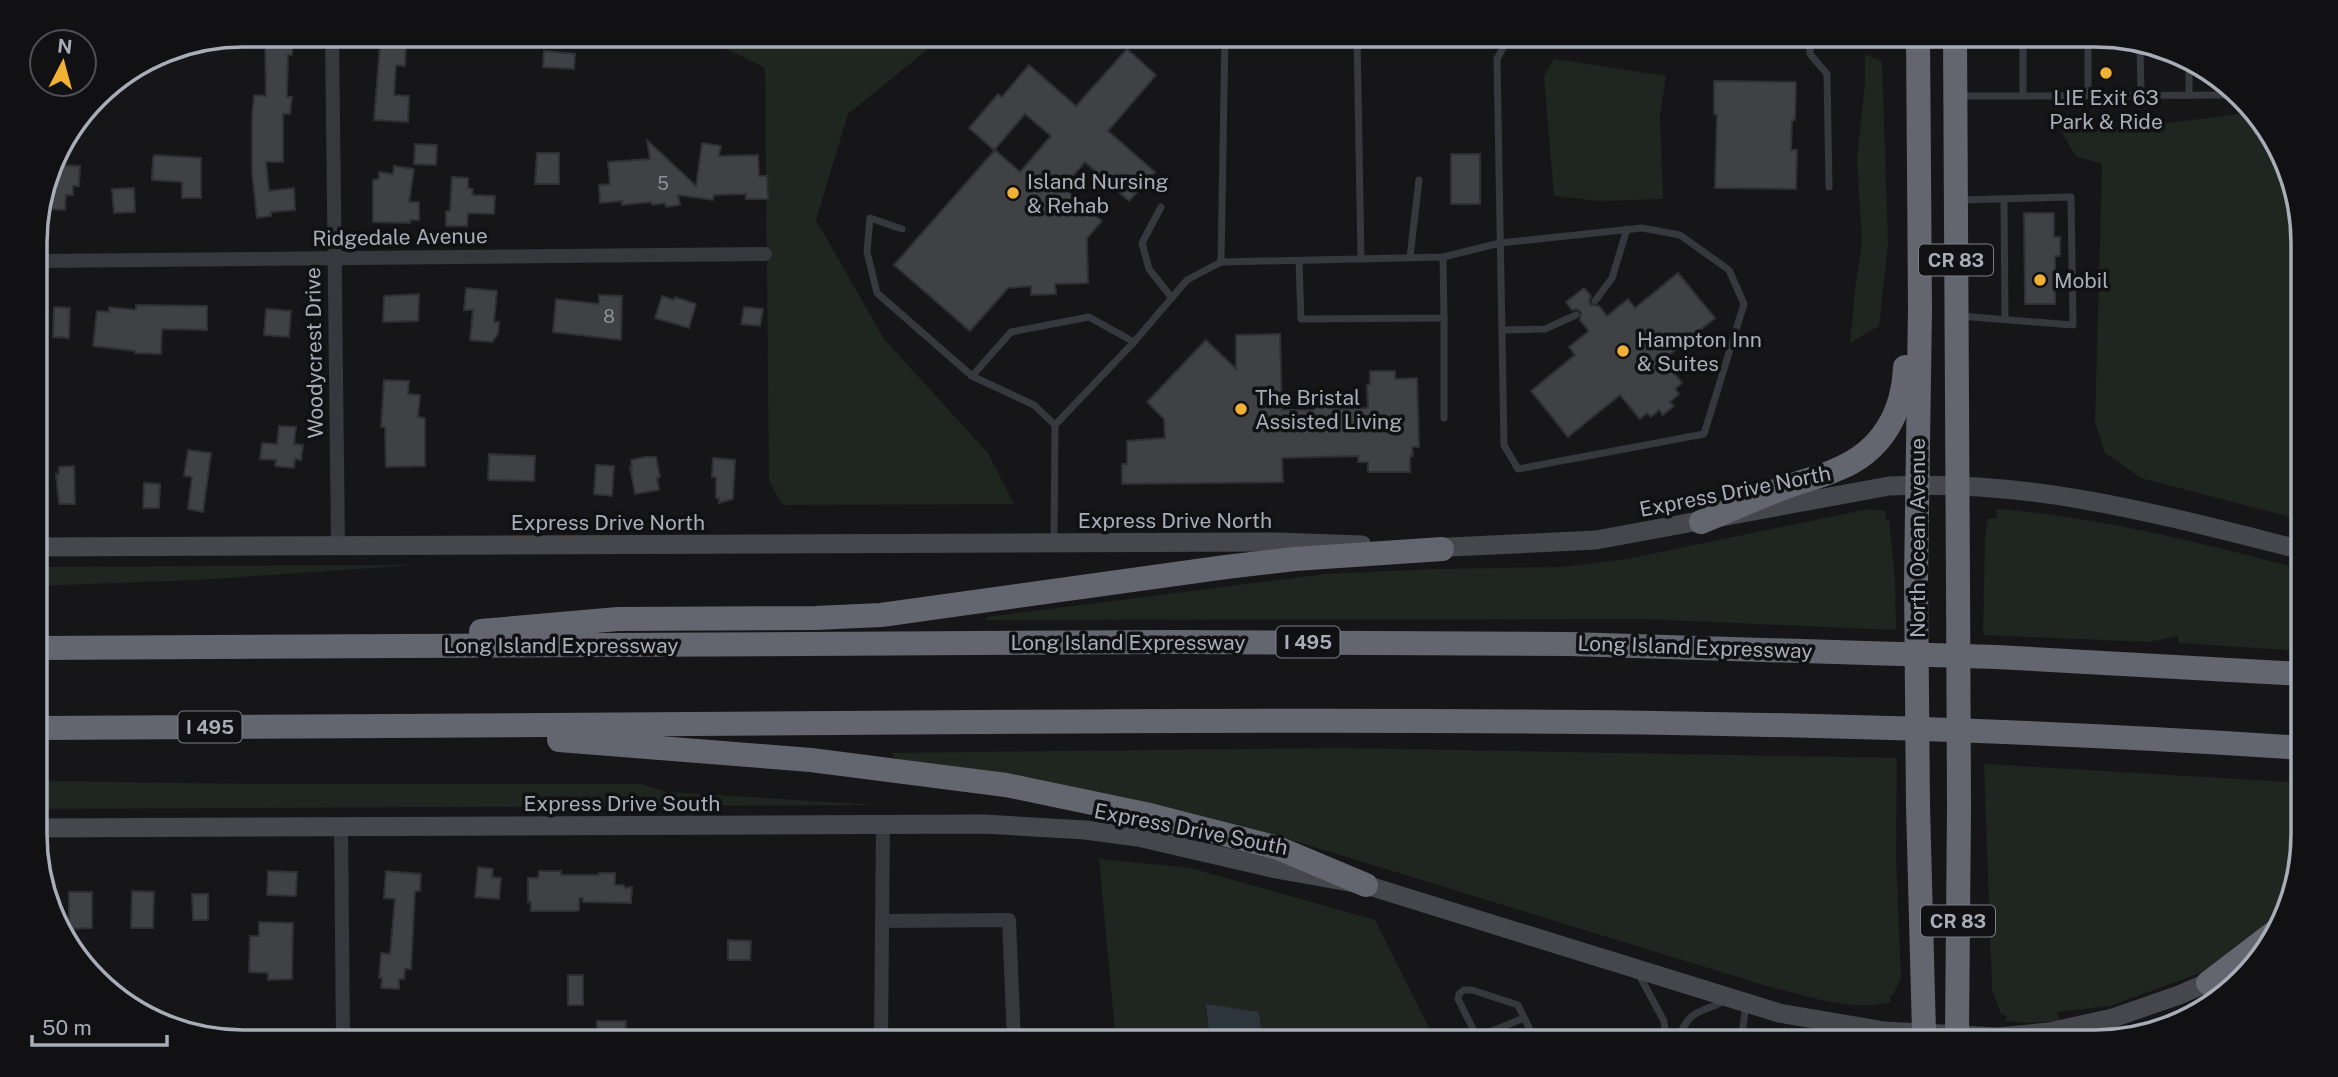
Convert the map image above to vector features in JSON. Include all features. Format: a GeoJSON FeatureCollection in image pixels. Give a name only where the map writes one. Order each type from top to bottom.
{"type":"FeatureCollection","features":[{"type":"Feature","properties":{"kind":"highway","name":"North Ocean Avenue"},"geometry":{"type":"LineString","coordinates":[[1918,47],[1916,582],[1924,1029]]}},
{"type":"Feature","properties":{"kind":"highway","name":"North Ocean Avenue"},"geometry":{"type":"LineString","coordinates":[[1955,47],[1959,807],[1956,1029]]}},
{"type":"Feature","properties":{"kind":"highway"},"geometry":{"type":"LineString","coordinates":[[1701,522],[1791,485],[1839,469],[1863,455],[1887,432],[1896,416],[1904,385],[1918,203]]}},
{"type":"Feature","properties":{"kind":"highway"},"geometry":{"type":"LineString","coordinates":[[313,646],[618,619],[881,615],[1226,567],[1295,559],[1442,549]]}},
{"type":"Feature","properties":{"kind":"highway","name":"Long Island Expressway"},"geometry":{"type":"LineString","coordinates":[[47,648],[1162,642],[1595,644],[1984,656],[2291,673]]}},
{"type":"Feature","properties":{"kind":"highway","name":"I 495"},"geometry":{"type":"LineString","coordinates":[[47,728],[1475,721],[1740,724],[1990,731],[2291,747]]}},
{"type":"Feature","properties":{"kind":"highway"},"geometry":{"type":"LineString","coordinates":[[384,726],[811,760],[1006,785],[1145,814],[1278,848],[1366,885]]}},
{"type":"Feature","properties":{"kind":"highway"},"geometry":{"type":"LineString","coordinates":[[2208,983],[2253,949]]}},
{"type":"Feature","properties":{"kind":"main road","name":"Express Drive North"},"geometry":{"type":"LineString","coordinates":[[47,547],[1278,541],[1442,549],[1597,540],[1889,486],[1958,485],[2090,499],[2291,547]]}},
{"type":"Feature","properties":{"kind":"main road","name":"Express Drive South"},"geometry":{"type":"LineString","coordinates":[[47,828],[984,824],[1085,830],[1177,845],[1276,869],[1366,885],[1737,1001],[1817,1022],[1870,1029]]}},
{"type":"Feature","properties":{"kind":"main road","name":"Express Drive South"},"geometry":{"type":"LineString","coordinates":[[2059,1029],[2082,1026],[2146,1007],[2235,970]]}},
{"type":"Feature","properties":{"kind":"street","name":"Woodycrest Drive"},"geometry":{"type":"LineString","coordinates":[[332,47],[338,545]]}},
{"type":"Feature","properties":{"kind":"street","name":"Ridgedale Avenue"},"geometry":{"type":"LineString","coordinates":[[48,261],[765,254]]}},
{"type":"Feature","properties":{"kind":"street"},"geometry":{"type":"LineString","coordinates":[[881,1030],[883,825]]}},
{"type":"Feature","properties":{"kind":"street"},"geometry":{"type":"LineString","coordinates":[[341,826],[343,1030]]}},
{"type":"Feature","properties":{"kind":"street"},"geometry":{"type":"LineString","coordinates":[[882,921],[1009,920],[1013,1030]]}},
{"type":"Feature","properties":{"kind":"lane"},"geometry":{"type":"LineString","coordinates":[[1221,262],[1225,47]]}},
{"type":"Feature","properties":{"kind":"lane"},"geometry":{"type":"LineString","coordinates":[[1357,47],[1361,259]]}},
{"type":"Feature","properties":{"kind":"lane"},"geometry":{"type":"LineString","coordinates":[[1054,543],[1055,425],[1134,342],[1187,280],[1221,262],[1443,257],[1500,243],[1642,228],[1680,235],[1729,270],[1744,304],[1704,434],[1518,469],[1504,445],[1500,243],[1497,59],[1504,47]]}},
{"type":"Feature","properties":{"kind":"lane"},"geometry":{"type":"LineString","coordinates":[[1810,47],[1810,54],[1827,75],[1829,187]]}},
{"type":"Feature","properties":{"kind":"lane"},"geometry":{"type":"LineString","coordinates":[[2023,47],[2023,96]]}},
{"type":"Feature","properties":{"kind":"lane"},"geometry":{"type":"LineString","coordinates":[[2088,47],[2088,96]]}},
{"type":"Feature","properties":{"kind":"lane"},"geometry":{"type":"LineString","coordinates":[[2140,53],[2141,96]]}},
{"type":"Feature","properties":{"kind":"lane"},"geometry":{"type":"LineString","coordinates":[[2189,72],[2189,95]]}},
{"type":"Feature","properties":{"kind":"lane"},"geometry":{"type":"LineString","coordinates":[[1955,96],[2222,95]]}},
{"type":"Feature","properties":{"kind":"lane"},"geometry":{"type":"LineString","coordinates":[[1410,257],[1419,180]]}},
{"type":"Feature","properties":{"kind":"lane"},"geometry":{"type":"LineString","coordinates":[[1955,200],[2071,197],[2073,325],[1956,316]]}},
{"type":"Feature","properties":{"kind":"lane"},"geometry":{"type":"LineString","coordinates":[[2004,199],[2005,319]]}},
{"type":"Feature","properties":{"kind":"lane"},"geometry":{"type":"LineString","coordinates":[[1161,206],[1142,243],[1149,269],[1172,298]]}},
{"type":"Feature","properties":{"kind":"lane"},"geometry":{"type":"LineString","coordinates":[[902,229],[870,218],[867,252],[877,293],[972,376],[1034,405],[1055,425]]}},
{"type":"Feature","properties":{"kind":"lane"},"geometry":{"type":"LineString","coordinates":[[1595,301],[1612,278],[1627,229]]}},
{"type":"Feature","properties":{"kind":"lane"},"geometry":{"type":"LineString","coordinates":[[1443,257],[1444,418]]}},
{"type":"Feature","properties":{"kind":"lane"},"geometry":{"type":"LineString","coordinates":[[1299,261],[1301,319],[1444,318]]}},
{"type":"Feature","properties":{"kind":"lane"},"geometry":{"type":"LineString","coordinates":[[1502,330],[1545,329],[1576,315]]}},
{"type":"Feature","properties":{"kind":"lane"},"geometry":{"type":"LineString","coordinates":[[972,376],[1011,332],[1089,317],[1134,342]]}},
{"type":"Feature","properties":{"kind":"lane"},"geometry":{"type":"LineString","coordinates":[[1636,970],[1664,1021],[1665,1029]]}},
{"type":"Feature","properties":{"kind":"lane"},"geometry":{"type":"LineString","coordinates":[[1473,1029],[1458,999],[1464,990],[1472,990],[1518,1005],[1530,1029]]}},
{"type":"Feature","properties":{"kind":"lane"},"geometry":{"type":"LineString","coordinates":[[1683,1029],[1696,1013],[1737,1001],[1740,1029]]}},
{"type":"Feature","properties":{"kind":"lane"},"geometry":{"type":"LineString","coordinates":[[1496,1029],[1524,1018]]}},
{"type":"Feature","properties":{"kind":"lane"},"geometry":{"type":"LineString","coordinates":[[1817,1022],[1817,1029]]}},
{"type":"Feature","properties":{"kind":"shaded area"},"geometry":{"type":"Polygon","coordinates":[[[722,47],[931,47],[848,114],[816,220],[884,339],[988,453],[1014,504],[782,505],[769,480],[765,68],[722,47]]]}},
{"type":"Feature","properties":{"kind":"shaded area"},"geometry":{"type":"Polygon","coordinates":[[[1865,54],[1882,62],[1888,244],[1879,326],[1850,343],[1862,242],[1857,159],[1865,84],[1865,54]]]}},
{"type":"Feature","properties":{"kind":"shaded area"},"geometry":{"type":"Polygon","coordinates":[[[1554,59],[1666,76],[1660,114],[1663,199],[1600,201],[1554,196],[1544,76],[1554,59]]]}},
{"type":"Feature","properties":{"kind":"shaded area"},"geometry":{"type":"Polygon","coordinates":[[[2241,114],[2250,124],[2276,169],[2289,218],[2291,244],[2291,517],[2141,478],[2105,453],[2095,422],[2102,164],[2076,156],[2061,131],[2122,129],[2241,114]]]}},
{"type":"Feature","properties":{"kind":"shaded area"},"geometry":{"type":"Polygon","coordinates":[[[1868,509],[1885,511],[1886,519],[1889,520],[1895,581],[1896,630],[1646,619],[985,620],[987,617],[1324,574],[1562,567],[1627,559],[1868,509]]]}},
{"type":"Feature","properties":{"kind":"shaded area"},"geometry":{"type":"Polygon","coordinates":[[[1996,509],[2111,524],[2291,566],[2291,650],[2179,643],[2177,636],[2149,642],[1983,635],[1985,537],[1988,519],[1997,518],[1996,509]]]}},
{"type":"Feature","properties":{"kind":"shaded area"},"geometry":{"type":"Polygon","coordinates":[[[416,565],[196,580],[47,586],[47,567],[416,565]]]}},
{"type":"Feature","properties":{"kind":"shaded area"},"geometry":{"type":"Polygon","coordinates":[[[1339,748],[1897,758],[1896,857],[1901,978],[1894,993],[1889,996],[1891,1002],[1859,1005],[1811,998],[1278,836],[1131,801],[894,758],[892,753],[1339,748]]]}},
{"type":"Feature","properties":{"kind":"shaded area"},"geometry":{"type":"Polygon","coordinates":[[[1984,764],[2291,782],[2291,833],[2287,872],[2276,908],[2264,931],[2203,972],[2110,1006],[2057,1012],[2059,1021],[2005,1021],[2007,1016],[2001,1014],[1992,990],[1984,764]]]}},
{"type":"Feature","properties":{"kind":"shaded area"},"geometry":{"type":"Polygon","coordinates":[[[47,781],[641,784],[667,792],[877,805],[47,809],[47,781]]]}},
{"type":"Feature","properties":{"kind":"shaded area"},"geometry":{"type":"Polygon","coordinates":[[[1099,859],[1191,868],[1375,920],[1430,1029],[1261,1029],[1259,1012],[1206,1005],[1209,1029],[1115,1030],[1099,859]]]}},
{"type":"Feature","properties":{"kind":"shaded area"},"geometry":{"type":"Polygon","coordinates":[[[1206,1004],[1259,1012],[1261,1029],[1209,1029],[1206,1004]]]}},
{"type":"Feature","properties":{"kind":"building"},"geometry":{"type":"Polygon","coordinates":[[[265,47],[292,47],[292,55],[288,55],[287,97],[292,97],[290,114],[283,114],[283,162],[266,162],[269,191],[294,188],[295,210],[271,212],[271,216],[257,218],[252,173],[252,117],[254,95],[266,96],[265,47]]]}},
{"type":"Feature","properties":{"kind":"building"},"geometry":{"type":"Polygon","coordinates":[[[380,47],[406,47],[405,66],[396,65],[394,95],[409,96],[408,122],[374,120],[380,47]]]}},
{"type":"Feature","properties":{"kind":"building","name":"Island Nursing & Rehab"},"geometry":{"type":"Polygon","coordinates":[[[1127,49],[1156,75],[1108,131],[1155,172],[1129,201],[1085,162],[1063,187],[1102,221],[1087,238],[1088,283],[1055,284],[1056,294],[1031,295],[1031,286],[1008,288],[970,331],[894,265],[995,150],[1020,172],[1051,136],[1025,114],[994,150],[969,128],[998,94],[1002,97],[1029,65],[1076,106],[1127,49]]]}},
{"type":"Feature","properties":{"kind":"building"},"geometry":{"type":"Polygon","coordinates":[[[544,51],[575,54],[574,69],[543,67],[544,51]]]}},
{"type":"Feature","properties":{"kind":"building"},"geometry":{"type":"Polygon","coordinates":[[[1714,81],[1796,82],[1791,150],[1797,150],[1796,189],[1715,188],[1717,115],[1714,114],[1714,81]]]}},
{"type":"Feature","properties":{"kind":"building"},"geometry":{"type":"Polygon","coordinates":[[[647,140],[696,186],[702,143],[721,146],[719,156],[758,155],[759,176],[767,176],[768,199],[746,199],[746,194],[714,195],[713,200],[678,195],[680,205],[666,207],[665,203],[652,205],[651,202],[622,205],[622,201],[600,203],[599,185],[610,184],[608,162],[650,159],[647,140]]]}},
{"type":"Feature","properties":{"kind":"building"},"geometry":{"type":"Polygon","coordinates":[[[415,144],[437,145],[436,165],[414,164],[415,144]]]}},
{"type":"Feature","properties":{"kind":"building"},"geometry":{"type":"Polygon","coordinates":[[[537,153],[559,153],[559,184],[535,184],[537,153]]]}},
{"type":"Feature","properties":{"kind":"building"},"geometry":{"type":"Polygon","coordinates":[[[1451,154],[1480,154],[1480,204],[1451,204],[1451,154]]]}},
{"type":"Feature","properties":{"kind":"building"},"geometry":{"type":"Polygon","coordinates":[[[155,155],[201,158],[201,198],[182,198],[182,182],[152,180],[155,155]]]}},
{"type":"Feature","properties":{"kind":"building"},"geometry":{"type":"Polygon","coordinates":[[[64,165],[80,166],[79,186],[73,186],[73,195],[66,195],[65,210],[51,209],[62,169],[64,165]]]}},
{"type":"Feature","properties":{"kind":"building"},"geometry":{"type":"Polygon","coordinates":[[[394,166],[414,169],[409,202],[419,202],[419,220],[410,220],[410,223],[373,222],[373,180],[379,179],[379,172],[393,174],[394,166]]]}},
{"type":"Feature","properties":{"kind":"building"},"geometry":{"type":"Polygon","coordinates":[[[452,177],[468,178],[468,188],[473,189],[472,195],[495,196],[494,214],[468,213],[467,226],[446,226],[446,211],[450,211],[452,177]]]}},
{"type":"Feature","properties":{"kind":"building"},"geometry":{"type":"Polygon","coordinates":[[[134,188],[135,212],[114,213],[112,189],[134,188]]]}},
{"type":"Feature","properties":{"kind":"building","name":"Mobil"},"geometry":{"type":"Polygon","coordinates":[[[2024,213],[2054,213],[2054,237],[2060,237],[2060,256],[2055,256],[2055,304],[2025,304],[2024,213]]]}},
{"type":"Feature","properties":{"kind":"building","name":"Hampton Inn & Suites"},"geometry":{"type":"Polygon","coordinates":[[[1678,273],[1715,318],[1663,360],[1682,383],[1675,389],[1679,394],[1670,402],[1674,406],[1663,415],[1659,410],[1651,417],[1647,413],[1640,419],[1620,395],[1568,437],[1531,391],[1575,355],[1569,347],[1589,331],[1580,320],[1581,312],[1572,310],[1566,302],[1584,288],[1591,296],[1591,305],[1599,306],[1607,316],[1628,299],[1635,308],[1678,273]]]}},
{"type":"Feature","properties":{"kind":"building"},"geometry":{"type":"Polygon","coordinates":[[[466,288],[497,291],[494,322],[499,322],[498,334],[492,342],[470,340],[473,310],[464,310],[466,288]]]}},
{"type":"Feature","properties":{"kind":"building"},"geometry":{"type":"Polygon","coordinates":[[[419,294],[418,321],[383,322],[384,296],[419,294]]]}},
{"type":"Feature","properties":{"kind":"building"},"geometry":{"type":"Polygon","coordinates":[[[599,295],[622,296],[621,340],[553,332],[556,299],[599,304],[599,295]]]}},
{"type":"Feature","properties":{"kind":"building"},"geometry":{"type":"Polygon","coordinates":[[[662,296],[696,304],[689,328],[655,318],[662,296]]]}},
{"type":"Feature","properties":{"kind":"building"},"geometry":{"type":"Polygon","coordinates":[[[136,305],[207,306],[207,330],[162,329],[161,354],[93,346],[97,311],[109,312],[109,307],[136,310],[136,305]]]}},
{"type":"Feature","properties":{"kind":"building"},"geometry":{"type":"Polygon","coordinates":[[[54,307],[70,308],[69,338],[53,337],[54,307]]]}},
{"type":"Feature","properties":{"kind":"building"},"geometry":{"type":"Polygon","coordinates":[[[744,307],[763,309],[760,326],[741,324],[744,307]]]}},
{"type":"Feature","properties":{"kind":"building"},"geometry":{"type":"Polygon","coordinates":[[[266,309],[291,311],[289,337],[264,335],[266,309]]]}},
{"type":"Feature","properties":{"kind":"building","name":"The Bristal Assisted Living"},"geometry":{"type":"Polygon","coordinates":[[[1280,334],[1282,410],[1313,410],[1320,403],[1327,403],[1333,409],[1368,408],[1367,385],[1370,384],[1370,371],[1395,371],[1395,379],[1417,378],[1419,447],[1412,447],[1410,472],[1368,472],[1368,462],[1358,462],[1358,456],[1282,458],[1283,482],[1122,484],[1122,464],[1127,464],[1127,441],[1165,438],[1164,419],[1147,402],[1206,340],[1236,369],[1236,335],[1280,334]]]}},
{"type":"Feature","properties":{"kind":"building"},"geometry":{"type":"Polygon","coordinates":[[[384,380],[409,381],[408,394],[420,395],[418,417],[425,418],[425,466],[386,467],[385,427],[381,427],[384,380]]]}},
{"type":"Feature","properties":{"kind":"building"},"geometry":{"type":"Polygon","coordinates":[[[279,426],[296,427],[294,444],[303,445],[301,460],[295,459],[294,468],[275,466],[276,460],[260,459],[262,443],[277,444],[279,426]]]}},
{"type":"Feature","properties":{"kind":"building"},"geometry":{"type":"Polygon","coordinates":[[[188,450],[211,453],[203,512],[188,509],[192,477],[184,476],[188,450]]]}},
{"type":"Feature","properties":{"kind":"building"},"geometry":{"type":"Polygon","coordinates":[[[489,454],[535,456],[534,481],[488,480],[489,454]]]}},
{"type":"Feature","properties":{"kind":"building"},"geometry":{"type":"Polygon","coordinates":[[[656,457],[660,477],[657,478],[659,490],[635,494],[631,460],[656,457]]]}},
{"type":"Feature","properties":{"kind":"building"},"geometry":{"type":"Polygon","coordinates":[[[713,458],[735,460],[733,499],[719,503],[719,498],[716,498],[716,477],[712,477],[713,458]]]}},
{"type":"Feature","properties":{"kind":"building"},"geometry":{"type":"Polygon","coordinates":[[[596,465],[614,466],[612,496],[594,494],[596,465]]]}},
{"type":"Feature","properties":{"kind":"building"},"geometry":{"type":"Polygon","coordinates":[[[74,466],[75,504],[59,504],[56,474],[59,474],[59,467],[74,466]]]}},
{"type":"Feature","properties":{"kind":"building"},"geometry":{"type":"Polygon","coordinates":[[[144,483],[160,484],[159,508],[143,508],[144,483]]]}},
{"type":"Feature","properties":{"kind":"building"},"geometry":{"type":"Polygon","coordinates":[[[478,867],[493,869],[492,877],[501,878],[499,899],[475,897],[478,867]]]}},
{"type":"Feature","properties":{"kind":"building"},"geometry":{"type":"Polygon","coordinates":[[[268,871],[297,872],[296,896],[267,895],[268,871]]]}},
{"type":"Feature","properties":{"kind":"building"},"geometry":{"type":"Polygon","coordinates":[[[386,871],[421,874],[420,891],[415,891],[411,969],[405,969],[404,979],[399,979],[399,989],[381,988],[382,978],[379,978],[381,953],[390,954],[395,899],[384,898],[386,871]]]}},
{"type":"Feature","properties":{"kind":"building"},"geometry":{"type":"Polygon","coordinates":[[[539,871],[561,871],[561,875],[615,873],[615,885],[632,887],[631,903],[583,902],[583,898],[579,898],[579,910],[531,911],[531,902],[528,902],[528,878],[538,878],[539,871]]]}},
{"type":"Feature","properties":{"kind":"building"},"geometry":{"type":"Polygon","coordinates":[[[132,891],[154,892],[153,928],[131,928],[132,891]]]}},
{"type":"Feature","properties":{"kind":"building"},"geometry":{"type":"Polygon","coordinates":[[[69,892],[92,892],[92,928],[72,929],[69,922],[69,892]]]}},
{"type":"Feature","properties":{"kind":"building"},"geometry":{"type":"Polygon","coordinates":[[[192,894],[208,894],[208,920],[193,920],[192,894]]]}},
{"type":"Feature","properties":{"kind":"building"},"geometry":{"type":"Polygon","coordinates":[[[259,922],[293,923],[292,979],[268,980],[268,973],[249,972],[250,936],[259,936],[259,922]]]}},
{"type":"Feature","properties":{"kind":"building"},"geometry":{"type":"Polygon","coordinates":[[[728,940],[751,941],[750,960],[728,960],[728,940]]]}},
{"type":"Feature","properties":{"kind":"building"},"geometry":{"type":"Polygon","coordinates":[[[568,975],[583,975],[583,1005],[568,1005],[568,975]]]}},
{"type":"Feature","properties":{"kind":"building"},"geometry":{"type":"Polygon","coordinates":[[[597,1021],[626,1021],[626,1030],[597,1030],[597,1021]]]}},
{"type":"Feature","properties":{"kind":"place","name":"LIE Exit 63 Park & Ride"},"geometry":{"type":"Point","coordinates":[2106,73]}},
{"type":"Feature","properties":{"kind":"place","name":"Island Nursing & Rehab"},"geometry":{"type":"Point","coordinates":[1013,193]}},
{"type":"Feature","properties":{"kind":"place","name":"Mobil"},"geometry":{"type":"Point","coordinates":[2040,280]}},
{"type":"Feature","properties":{"kind":"place","name":"Hampton Inn & Suites"},"geometry":{"type":"Point","coordinates":[1623,351]}},
{"type":"Feature","properties":{"kind":"place","name":"The Bristal Assisted Living"},"geometry":{"type":"Point","coordinates":[1241,409]}}]}
